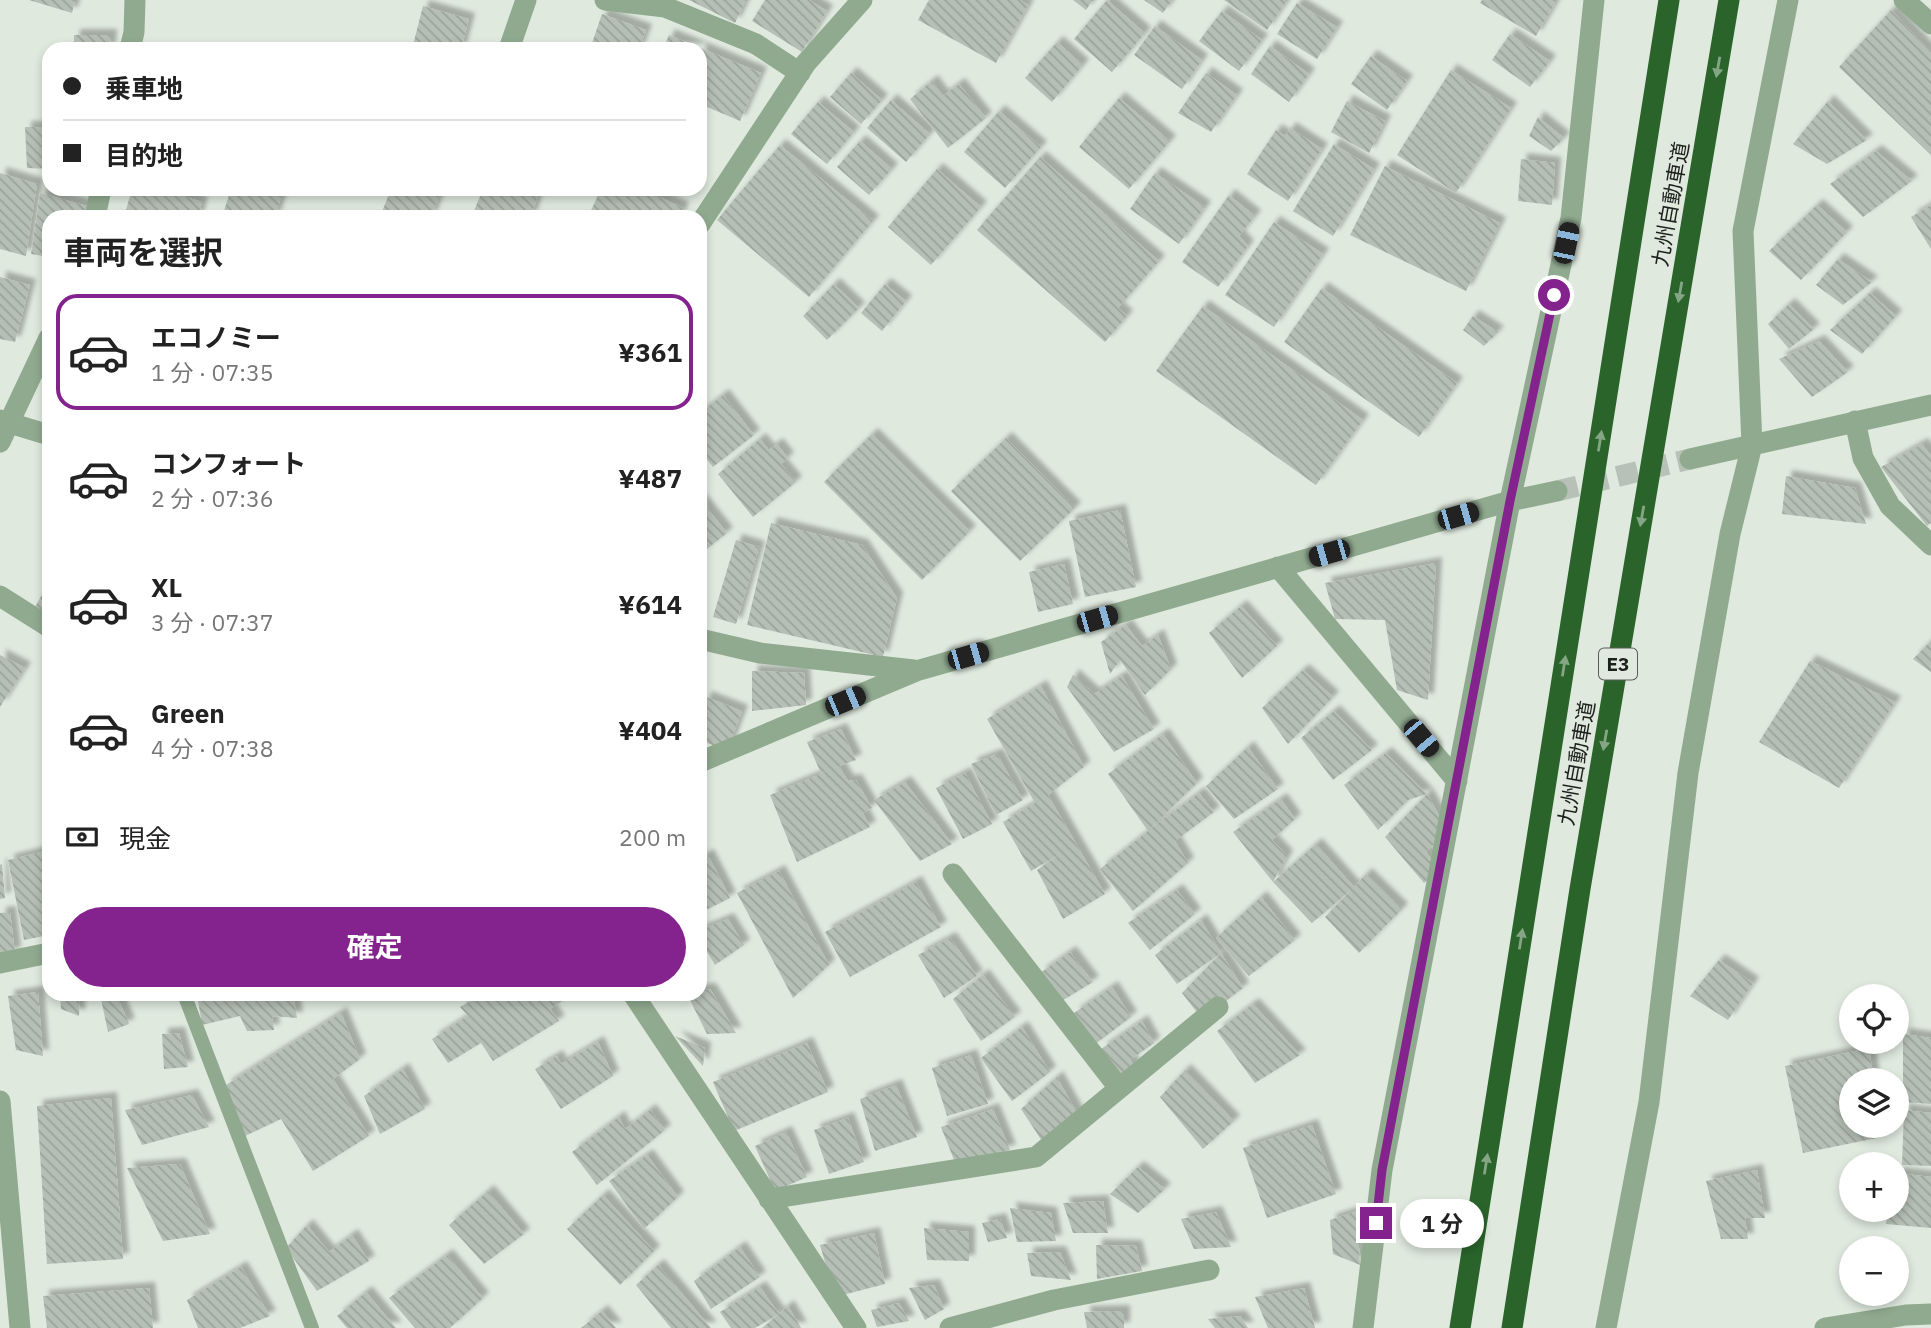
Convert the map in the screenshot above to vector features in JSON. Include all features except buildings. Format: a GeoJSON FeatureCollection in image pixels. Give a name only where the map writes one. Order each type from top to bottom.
{"type":"FeatureCollection","features":[{"type":"Feature","properties":{"kind":"highway","name":"九州自動車道"},"geometry":{"type":"LineString","coordinates":[[1460,1328],[1670,0]]}},
{"type":"Feature","properties":{"kind":"highway","name":"九州自動車道"},"geometry":{"type":"LineString","coordinates":[[1512,1328],[1580,889],[1729,0]]}},
{"type":"Feature","properties":{"kind":"street"},"geometry":{"type":"LineString","coordinates":[[132,42],[135,0]]}},
{"type":"Feature","properties":{"kind":"street"},"geometry":{"type":"LineString","coordinates":[[511,42],[526,0]]}},
{"type":"Feature","properties":{"kind":"street"},"geometry":{"type":"LineString","coordinates":[[605,0],[665,7],[755,44],[800,73]]}},
{"type":"Feature","properties":{"kind":"street"},"geometry":{"type":"LineString","coordinates":[[707,213],[800,73],[862,0]]}},
{"type":"Feature","properties":{"kind":"street"},"geometry":{"type":"LineString","coordinates":[[1363,1328],[1382,1170],[1510,501],[1571,218],[1594,0]]}},
{"type":"Feature","properties":{"kind":"street"},"geometry":{"type":"LineString","coordinates":[[1606,1328],[1649,1102],[1688,773],[1730,534],[1752,445],[1743,231],[1788,0]]}},
{"type":"Feature","properties":{"kind":"street"},"geometry":{"type":"LineString","coordinates":[[1904,0],[1931,24]]}},
{"type":"Feature","properties":{"kind":"street"},"geometry":{"type":"LineString","coordinates":[[42,352],[3,428],[42,434]]}},
{"type":"Feature","properties":{"kind":"street"},"geometry":{"type":"LineString","coordinates":[[1690,459],[1931,405]]}},
{"type":"Feature","properties":{"kind":"street"},"geometry":{"type":"LineString","coordinates":[[1855,421],[1863,458],[1890,506],[1931,545]]}},
{"type":"Feature","properties":{"kind":"street"},"geometry":{"type":"LineString","coordinates":[[707,759],[916,671],[1510,501],[1557,491]]}},
{"type":"Feature","properties":{"kind":"street"},"geometry":{"type":"LineString","coordinates":[[1278,568],[1457,781]]}},
{"type":"Feature","properties":{"kind":"street"},"geometry":{"type":"LineString","coordinates":[[0,596],[42,623]]}},
{"type":"Feature","properties":{"kind":"street"},"geometry":{"type":"LineString","coordinates":[[707,641],[760,653],[916,671]]}},
{"type":"Feature","properties":{"kind":"street"},"geometry":{"type":"LineString","coordinates":[[953,874],[1119,1088]]}},
{"type":"Feature","properties":{"kind":"street"},"geometry":{"type":"LineString","coordinates":[[0,963],[42,954]]}},
{"type":"Feature","properties":{"kind":"street"},"geometry":{"type":"LineString","coordinates":[[638,1001],[856,1328]]}},
{"type":"Feature","properties":{"kind":"street"},"geometry":{"type":"LineString","coordinates":[[769,1199],[1036,1157],[1218,1007]]}},
{"type":"Feature","properties":{"kind":"street"},"geometry":{"type":"LineString","coordinates":[[0,1101],[19,1328]]}},
{"type":"Feature","properties":{"kind":"street"},"geometry":{"type":"LineString","coordinates":[[950,1328],[1054,1300],[1209,1270]]}},
{"type":"Feature","properties":{"kind":"street"},"geometry":{"type":"LineString","coordinates":[[1825,1328],[1906,1315],[1931,1314]]}},
{"type":"Feature","properties":{"kind":"lane"},"geometry":{"type":"LineString","coordinates":[[187,1001],[312,1328]]}},
{"type":"Feature","properties":{"kind":"tunnel"},"geometry":{"type":"LineString","coordinates":[[1557,491],[1690,459]]}},
{"type":"Feature","properties":{"kind":"route"},"geometry":{"type":"LineString","coordinates":[[1376,1223],[1382,1170],[1510,501],[1554,295]]}}]}
